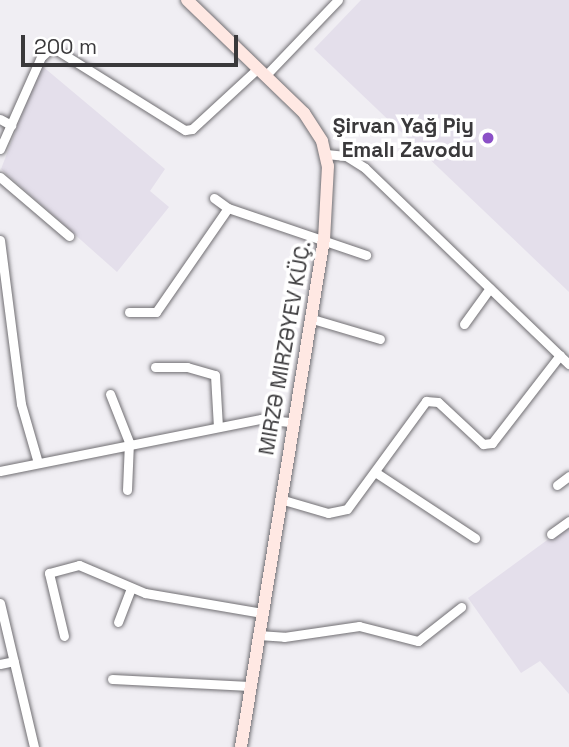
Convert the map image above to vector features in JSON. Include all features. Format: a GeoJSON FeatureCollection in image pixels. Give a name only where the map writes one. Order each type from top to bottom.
{"type":"FeatureCollection","features":[{"type":"Feature","properties":{"kind":"main road","name":"MIRZƏ MIRZƏYEV KÜÇ."},"geometry":{"type":"LineString","coordinates":[[190,3],[304,113],[326,154],[329,194],[324,239],[279,499],[241,747]]}},
{"type":"Feature","properties":{"kind":"street"},"geometry":{"type":"LineString","coordinates":[[0,149],[41,57],[52,47],[185,130],[192,129],[262,71],[338,0]]}},
{"type":"Feature","properties":{"kind":"street"},"geometry":{"type":"LineString","coordinates":[[0,119],[11,125]]}},
{"type":"Feature","properties":{"kind":"street"},"geometry":{"type":"LineString","coordinates":[[326,154],[346,156],[365,169],[569,364]]}},
{"type":"Feature","properties":{"kind":"street"},"geometry":{"type":"LineString","coordinates":[[0,177],[69,236]]}},
{"type":"Feature","properties":{"kind":"street"},"geometry":{"type":"LineString","coordinates":[[214,198],[228,208],[366,255]]}},
{"type":"Feature","properties":{"kind":"street"},"geometry":{"type":"LineString","coordinates":[[128,312],[156,312],[228,208]]}},
{"type":"Feature","properties":{"kind":"street"},"geometry":{"type":"LineString","coordinates":[[0,240],[22,404],[38,463]]}},
{"type":"Feature","properties":{"kind":"street"},"geometry":{"type":"LineString","coordinates":[[464,324],[489,288]]}},
{"type":"Feature","properties":{"kind":"street"},"geometry":{"type":"LineString","coordinates":[[309,318],[380,339]]}},
{"type":"Feature","properties":{"kind":"street"},"geometry":{"type":"LineString","coordinates":[[279,499],[338,514],[348,509],[426,401],[438,402],[484,444],[492,443],[560,355]]}},
{"type":"Feature","properties":{"kind":"street"},"geometry":{"type":"LineString","coordinates":[[155,367],[187,367],[215,374],[218,427]]}},
{"type":"Feature","properties":{"kind":"street"},"geometry":{"type":"LineString","coordinates":[[110,394],[129,442],[127,490]]}},
{"type":"Feature","properties":{"kind":"street"},"geometry":{"type":"LineString","coordinates":[[0,471],[129,442],[261,419],[292,422]]}},
{"type":"Feature","properties":{"kind":"street"},"geometry":{"type":"LineString","coordinates":[[375,472],[475,538]]}},
{"type":"Feature","properties":{"kind":"street"},"geometry":{"type":"LineString","coordinates":[[557,485],[569,476]]}},
{"type":"Feature","properties":{"kind":"street"},"geometry":{"type":"LineString","coordinates":[[551,534],[569,521]]}},
{"type":"Feature","properties":{"kind":"street"},"geometry":{"type":"LineString","coordinates":[[64,636],[48,578],[53,569],[87,565],[131,588],[261,613]]}},
{"type":"Feature","properties":{"kind":"street"},"geometry":{"type":"LineString","coordinates":[[118,622],[131,588]]}},
{"type":"Feature","properties":{"kind":"street"},"geometry":{"type":"LineString","coordinates":[[0,603],[34,747]]}},
{"type":"Feature","properties":{"kind":"street"},"geometry":{"type":"LineString","coordinates":[[258,635],[284,637],[359,626],[418,641],[461,607]]}},
{"type":"Feature","properties":{"kind":"street"},"geometry":{"type":"LineString","coordinates":[[0,664],[14,661]]}},
{"type":"Feature","properties":{"kind":"street"},"geometry":{"type":"LineString","coordinates":[[112,679],[250,687]]}},
{"type":"Feature","properties":{"kind":"shaded area","name":"Şirvan Yağ Piy Emalı Zavodu"},"geometry":{"type":"Polygon","coordinates":[[[361,0],[569,0],[569,292],[314,49],[361,0]]]}},
{"type":"Feature","properties":{"kind":"shaded area"},"geometry":{"type":"Polygon","coordinates":[[[41,65],[165,169],[150,191],[169,207],[117,272],[1,169],[41,65]]]}},
{"type":"Feature","properties":{"kind":"shaded area"},"geometry":{"type":"Polygon","coordinates":[[[569,524],[569,694],[540,661],[521,673],[468,598],[569,524]]]}},
{"type":"Feature","properties":{"kind":"place","name":"Şirvan Yağ Piy Emalı Zavodu"},"geometry":{"type":"Point","coordinates":[488,138]}}]}
